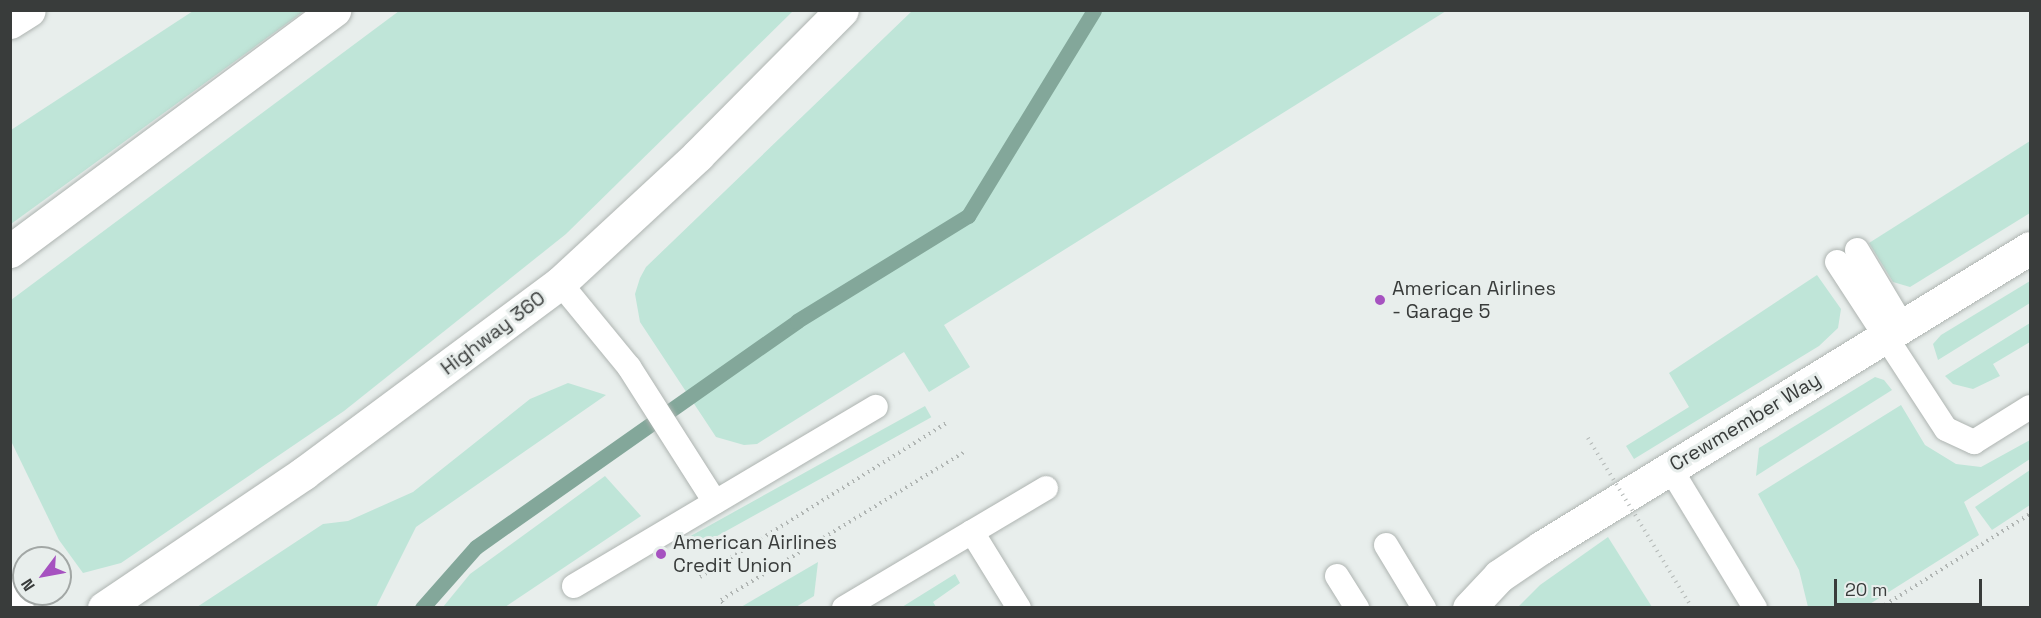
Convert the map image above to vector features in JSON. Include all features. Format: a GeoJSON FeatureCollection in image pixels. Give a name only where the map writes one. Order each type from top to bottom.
{"type":"FeatureCollection","features":[{"type":"Feature","properties":{"kind":"main road"},"geometry":{"type":"LineString","coordinates":[[10,22],[29,10]]}},
{"type":"Feature","properties":{"kind":"main road"},"geometry":{"type":"LineString","coordinates":[[10,251],[334,10]]}},
{"type":"Feature","properties":{"kind":"main road","name":"Highway 360"},"geometry":{"type":"LineString","coordinates":[[104,608],[304,473],[560,283],[698,155],[842,10]]}},
{"type":"Feature","properties":{"kind":"main road","name":"Crewmember Way"},"geometry":{"type":"LineString","coordinates":[[1468,608],[1499,576],[1670,468],[2031,248]]}},
{"type":"Feature","properties":{"kind":"main road"},"geometry":{"type":"LineString","coordinates":[[10,595],[17,608]]}},
{"type":"Feature","properties":{"kind":"lane"},"geometry":{"type":"LineString","coordinates":[[1857,250],[1894,332],[1946,429],[1959,438],[1974,442],[2031,407]]}},
{"type":"Feature","properties":{"kind":"lane"},"geometry":{"type":"LineString","coordinates":[[1837,262],[1894,332]]}},
{"type":"Feature","properties":{"kind":"lane"},"geometry":{"type":"LineString","coordinates":[[560,283],[629,367],[715,502]]}},
{"type":"Feature","properties":{"kind":"lane"},"geometry":{"type":"LineString","coordinates":[[574,586],[876,407]]}},
{"type":"Feature","properties":{"kind":"lane"},"geometry":{"type":"LineString","coordinates":[[1670,468],[1755,608]]}},
{"type":"Feature","properties":{"kind":"lane"},"geometry":{"type":"LineString","coordinates":[[844,608],[1046,488]]}},
{"type":"Feature","properties":{"kind":"lane"},"geometry":{"type":"LineString","coordinates":[[972,531],[1019,608]]}},
{"type":"Feature","properties":{"kind":"lane"},"geometry":{"type":"LineString","coordinates":[[1386,545],[1424,608]]}},
{"type":"Feature","properties":{"kind":"lane"},"geometry":{"type":"LineString","coordinates":[[1337,576],[1357,608]]}},
{"type":"Feature","properties":{"kind":"path"},"geometry":{"type":"LineString","coordinates":[[700,577],[948,422]]}},
{"type":"Feature","properties":{"kind":"path"},"geometry":{"type":"LineString","coordinates":[[1588,438],[1692,608]]}},
{"type":"Feature","properties":{"kind":"path"},"geometry":{"type":"LineString","coordinates":[[726,608],[722,600],[966,451]]}},
{"type":"Feature","properties":{"kind":"path"},"geometry":{"type":"LineString","coordinates":[[1880,608],[2031,514]]}},
{"type":"Feature","properties":{"kind":"green space"},"geometry":{"type":"Polygon","coordinates":[[[913,10],[1446,11],[944,325],[970,367],[929,392],[904,352],[757,444],[744,445],[716,437],[640,322],[635,294],[640,278],[646,267],[913,10]]]}},
{"type":"Feature","properties":{"kind":"green space"},"geometry":{"type":"Polygon","coordinates":[[[193,11],[304,11],[11,224],[11,130],[193,11]]]}},
{"type":"Feature","properties":{"kind":"green space"},"geometry":{"type":"Polygon","coordinates":[[[399,11],[793,11],[566,234],[344,411],[121,563],[83,573],[72,558],[72,546],[63,546],[59,540],[11,441],[11,300],[399,11]]]}},
{"type":"Feature","properties":{"kind":"green space"},"geometry":{"type":"Polygon","coordinates":[[[2030,141],[2030,213],[1910,287],[1893,282],[1869,243],[2030,141]]]}},
{"type":"Feature","properties":{"kind":"green space"},"geometry":{"type":"Polygon","coordinates":[[[1817,275],[1841,309],[1838,328],[1819,346],[1634,459],[1626,446],[1689,407],[1669,373],[1817,275]]]}},
{"type":"Feature","properties":{"kind":"green space"},"geometry":{"type":"Polygon","coordinates":[[[2030,281],[2030,303],[1938,360],[1933,344],[1941,335],[2030,281]]]}},
{"type":"Feature","properties":{"kind":"green space"},"geometry":{"type":"Polygon","coordinates":[[[2030,323],[2030,342],[1993,364],[2000,376],[1973,389],[1953,384],[1945,376],[2030,323]]]}},
{"type":"Feature","properties":{"kind":"green space"},"geometry":{"type":"Polygon","coordinates":[[[1875,377],[1884,380],[1892,390],[1756,476],[1759,448],[1875,377]]]}},
{"type":"Feature","properties":{"kind":"green space"},"geometry":{"type":"Polygon","coordinates":[[[568,383],[606,395],[416,527],[376,607],[197,607],[323,524],[348,521],[413,492],[530,399],[568,383]]]}},
{"type":"Feature","properties":{"kind":"green space"},"geometry":{"type":"Polygon","coordinates":[[[1901,405],[1925,445],[1956,464],[1981,467],[2030,440],[2030,459],[1964,502],[1979,535],[1865,607],[1808,607],[1799,570],[1758,494],[1901,405]]]}},
{"type":"Feature","properties":{"kind":"green space"},"geometry":{"type":"Polygon","coordinates":[[[925,406],[931,417],[695,548],[689,537],[925,406]]]}},
{"type":"Feature","properties":{"kind":"green space"},"geometry":{"type":"Polygon","coordinates":[[[2030,470],[2030,505],[1992,530],[1975,507],[2030,470]]]}},
{"type":"Feature","properties":{"kind":"green space"},"geometry":{"type":"Polygon","coordinates":[[[605,476],[641,516],[505,607],[443,607],[470,574],[605,476]]]}},
{"type":"Feature","properties":{"kind":"green space"},"geometry":{"type":"Polygon","coordinates":[[[1608,537],[1652,607],[1518,607],[1540,585],[1608,537]]]}},
{"type":"Feature","properties":{"kind":"green space"},"geometry":{"type":"Polygon","coordinates":[[[818,562],[814,596],[796,607],[741,607],[818,562]]]}},
{"type":"Feature","properties":{"kind":"green space"},"geometry":{"type":"Polygon","coordinates":[[[955,574],[960,583],[933,602],[936,607],[902,607],[955,574]]]}},
{"type":"Feature","properties":{"kind":"waterway"},"geometry":{"type":"LineString","coordinates":[[422,608],[476,547],[797,321],[968,216],[1094,10]]}},
{"type":"Feature","properties":{"kind":"place","name":"American Airlines - Garage 5"},"geometry":{"type":"Point","coordinates":[1380,300]}},
{"type":"Feature","properties":{"kind":"place","name":"American Airlines Credit Union"},"geometry":{"type":"Point","coordinates":[661,554]}}]}
